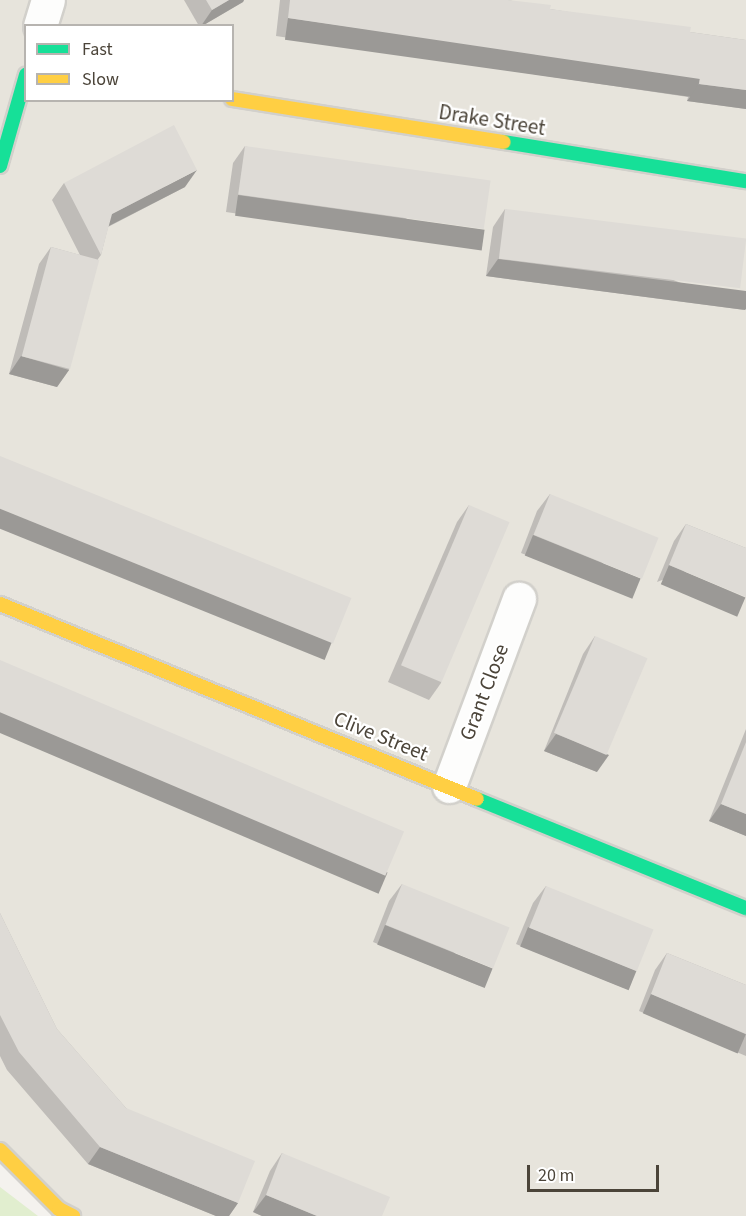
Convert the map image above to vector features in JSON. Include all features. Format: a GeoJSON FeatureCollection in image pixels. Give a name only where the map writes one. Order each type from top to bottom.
{"type":"FeatureCollection","features":[{"type":"Feature","properties":{"kind":"street"},"geometry":{"type":"LineString","coordinates":[[41,24],[48,0]]}},
{"type":"Feature","properties":{"kind":"street"},"geometry":{"type":"LineString","coordinates":[[0,166],[24,82]]}},
{"type":"Feature","properties":{"kind":"street","name":"Drake Street"},"geometry":{"type":"LineString","coordinates":[[234,99],[746,181]]}},
{"type":"Feature","properties":{"kind":"street","name":"Grant Close"},"geometry":{"type":"LineString","coordinates":[[449,786],[519,598]]}},
{"type":"Feature","properties":{"kind":"street","name":"Clive Street"},"geometry":{"type":"LineString","coordinates":[[0,604],[746,908]]}},
{"type":"Feature","properties":{"kind":"street"},"geometry":{"type":"LineString","coordinates":[[0,1150],[59,1209],[73,1216]]}},
{"type":"Feature","properties":{"kind":"shaded area"},"geometry":{"type":"Polygon","coordinates":[[[0,0],[746,0],[746,1216],[73,1216],[0,1150],[0,0]]]}},
{"type":"Feature","properties":{"kind":"green space"},"geometry":{"type":"Polygon","coordinates":[[[0,1187],[38,1216],[0,1216],[0,1187]]]}},
{"type":"Feature","properties":{"kind":"building"},"geometry":{"type":"Polygon","coordinates":[[[206,0],[229,0],[212,10],[206,0]]]}},
{"type":"Feature","properties":{"kind":"building"},"geometry":{"type":"Polygon","coordinates":[[[290,0],[508,0],[551,5],[550,9],[691,27],[690,32],[746,40],[746,90],[699,84],[700,79],[288,18],[290,0]]]}},
{"type":"Feature","properties":{"kind":"building"},"geometry":{"type":"Polygon","coordinates":[[[174,125],[197,170],[112,214],[101,255],[64,183],[174,125]]]}},
{"type":"Feature","properties":{"kind":"building"},"geometry":{"type":"Polygon","coordinates":[[[245,146],[491,181],[484,229],[238,195],[245,146]]]}},
{"type":"Feature","properties":{"kind":"building"},"geometry":{"type":"Polygon","coordinates":[[[505,209],[746,239],[740,288],[499,259],[505,209]]]}},
{"type":"Feature","properties":{"kind":"building"},"geometry":{"type":"Polygon","coordinates":[[[51,247],[99,260],[70,369],[22,356],[51,247]]]}},
{"type":"Feature","properties":{"kind":"building"},"geometry":{"type":"Polygon","coordinates":[[[0,456],[351,598],[333,643],[0,509],[0,456]]]}},
{"type":"Feature","properties":{"kind":"building"},"geometry":{"type":"Polygon","coordinates":[[[550,494],[658,538],[642,579],[534,535],[550,494]]]}},
{"type":"Feature","properties":{"kind":"building"},"geometry":{"type":"Polygon","coordinates":[[[469,505],[510,522],[442,682],[401,665],[469,505]]]}},
{"type":"Feature","properties":{"kind":"building"},"geometry":{"type":"Polygon","coordinates":[[[686,524],[746,548],[746,597],[669,565],[686,524]]]}},
{"type":"Feature","properties":{"kind":"building"},"geometry":{"type":"Polygon","coordinates":[[[595,636],[647,658],[606,755],[554,733],[595,636]]]}},
{"type":"Feature","properties":{"kind":"building"},"geometry":{"type":"Polygon","coordinates":[[[0,660],[404,832],[385,876],[0,712],[0,660]]]}},
{"type":"Feature","properties":{"kind":"building"},"geometry":{"type":"Polygon","coordinates":[[[746,742],[746,814],[721,804],[746,742]]]}},
{"type":"Feature","properties":{"kind":"building"},"geometry":{"type":"Polygon","coordinates":[[[402,884],[510,927],[493,968],[386,925],[402,884]]]}},
{"type":"Feature","properties":{"kind":"building"},"geometry":{"type":"Polygon","coordinates":[[[546,886],[654,929],[637,971],[529,928],[546,886]]]}},
{"type":"Feature","properties":{"kind":"building"},"geometry":{"type":"Polygon","coordinates":[[[0,913],[57,1029],[126,1108],[255,1161],[238,1203],[100,1147],[19,1052],[0,1015],[0,913]]]}},
{"type":"Feature","properties":{"kind":"building"},"geometry":{"type":"Polygon","coordinates":[[[667,953],[746,985],[746,1034],[651,994],[667,953]]]}},
{"type":"Feature","properties":{"kind":"building"},"geometry":{"type":"Polygon","coordinates":[[[282,1153],[390,1197],[382,1216],[317,1216],[266,1195],[282,1153]]]}},
{"type":"Feature","properties":{"kind":"traffic: fast"},"geometry":{"type":"LineString","coordinates":[[0,166],[24,82]]}},
{"type":"Feature","properties":{"kind":"traffic: fast"},"geometry":{"type":"LineString","coordinates":[[504,142],[746,181]]}},
{"type":"Feature","properties":{"kind":"traffic: fast"},"geometry":{"type":"LineString","coordinates":[[477,799],[746,908]]}},
{"type":"Feature","properties":{"kind":"traffic: slow"},"geometry":{"type":"LineString","coordinates":[[234,99],[504,142]]}},
{"type":"Feature","properties":{"kind":"traffic: slow"},"geometry":{"type":"LineString","coordinates":[[0,604],[477,799]]}},
{"type":"Feature","properties":{"kind":"traffic: slow"},"geometry":{"type":"LineString","coordinates":[[0,1150],[59,1209],[73,1216]]}}]}
